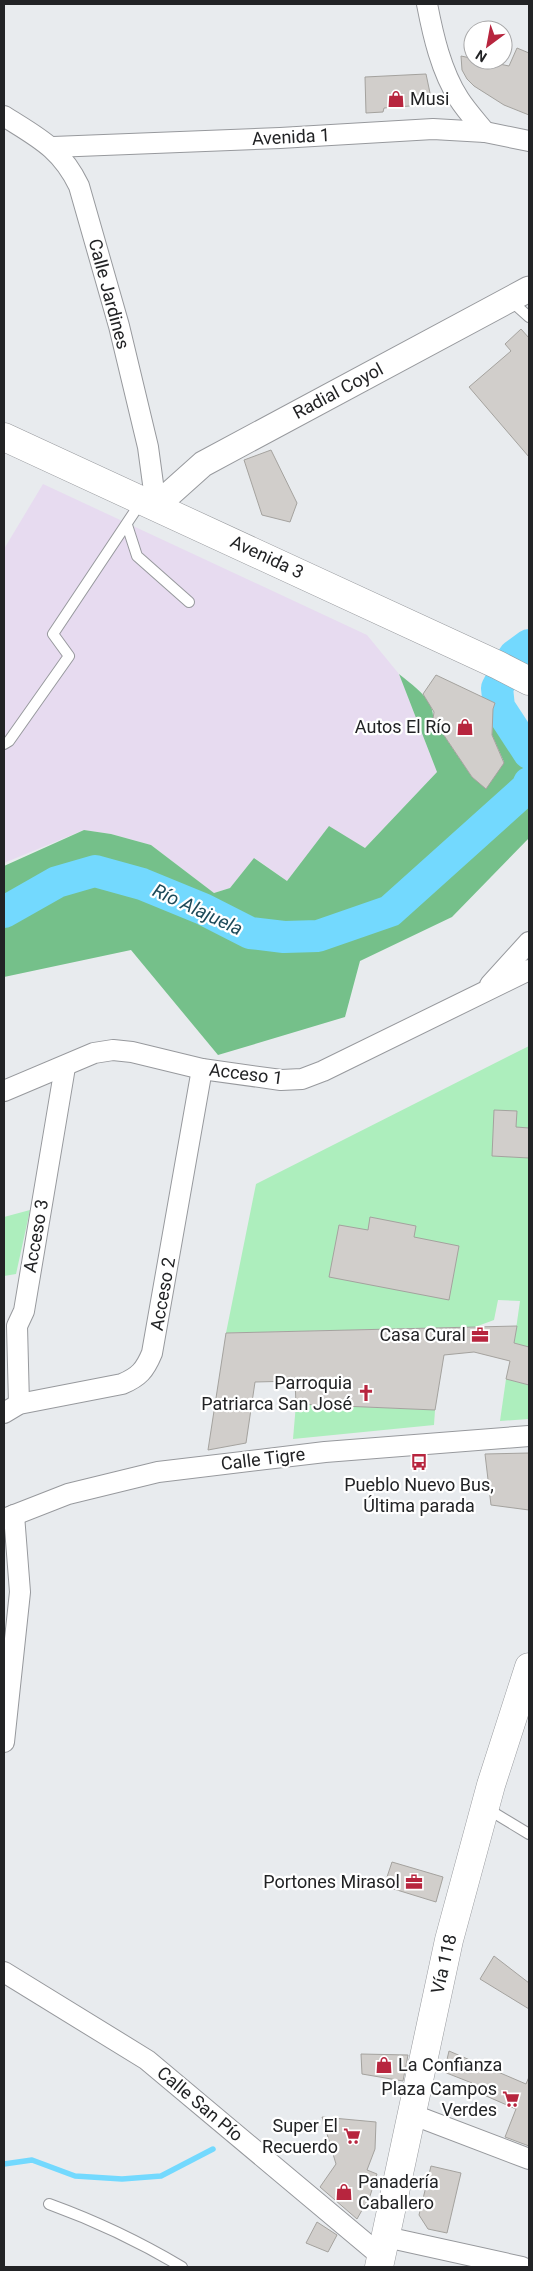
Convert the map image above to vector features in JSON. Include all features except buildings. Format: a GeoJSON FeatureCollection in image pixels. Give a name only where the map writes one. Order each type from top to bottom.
{"type":"FeatureCollection","features":[{"type":"Feature","properties":{"kind":"main road","name":"Avenida 3"},"geometry":{"type":"LineString","coordinates":[[4,437],[526,679]]}},
{"type":"Feature","properties":{"kind":"main road","name":"Vía 118"},"geometry":{"type":"LineString","coordinates":[[382,2254],[449,1940],[485,1807],[529,1667]]}},
{"type":"Feature","properties":{"kind":"street"},"geometry":{"type":"LineString","coordinates":[[427,4],[447,75],[458,98],[485,132]]}},
{"type":"Feature","properties":{"kind":"street","name":"Calle Jardines"},"geometry":{"type":"LineString","coordinates":[[8,120],[53,147],[72,170],[79,186],[119,326],[148,447],[149,503]]}},
{"type":"Feature","properties":{"kind":"street","name":"Avenida 1"},"geometry":{"type":"LineString","coordinates":[[53,147],[280,138],[433,129],[485,132],[529,141]]}},
{"type":"Feature","properties":{"kind":"street","name":"Radial Coyol"},"geometry":{"type":"LineString","coordinates":[[149,503],[203,464],[520,294]]}},
{"type":"Feature","properties":{"kind":"street","name":"Acceso 1"},"geometry":{"type":"LineString","coordinates":[[480,995],[529,942]]}},
{"type":"Feature","properties":{"kind":"street","name":"Acceso 1"},"geometry":{"type":"LineString","coordinates":[[4,1091],[65,1067],[94,1053],[113,1050],[132,1052],[202,1069],[281,1080],[302,1078],[323,1071],[529,970]]}},
{"type":"Feature","properties":{"kind":"street","name":"Acceso 3"},"geometry":{"type":"LineString","coordinates":[[11,1409],[10,1319],[24,1311],[65,1067]]}},
{"type":"Feature","properties":{"kind":"street","name":"Acceso 2"},"geometry":{"type":"LineString","coordinates":[[11,1409],[122,1384],[136,1378],[146,1369],[152,1353],[202,1069]]}},
{"type":"Feature","properties":{"kind":"street","name":"Calle Tigre"},"geometry":{"type":"LineString","coordinates":[[9,1517],[68,1494],[158,1472],[325,1452],[529,1436]]}},
{"type":"Feature","properties":{"kind":"street"},"geometry":{"type":"LineString","coordinates":[[4,1742],[20,1592],[9,1517]]}},
{"type":"Feature","properties":{"kind":"street","name":"Calle San Pío"},"geometry":{"type":"LineString","coordinates":[[4,1972],[147,2060],[382,2254]]}},
{"type":"Feature","properties":{"kind":"street"},"geometry":{"type":"LineString","coordinates":[[411,2114],[529,2159]]}},
{"type":"Feature","properties":{"kind":"street"},"geometry":{"type":"LineString","coordinates":[[382,2254],[522,2267]]}},
{"type":"Feature","properties":{"kind":"lane"},"geometry":{"type":"LineString","coordinates":[[520,294],[529,317]]}},
{"type":"Feature","properties":{"kind":"lane"},"geometry":{"type":"LineString","coordinates":[[4,744],[9,741],[69,656],[53,634],[126,525],[149,503]]}},
{"type":"Feature","properties":{"kind":"lane"},"geometry":{"type":"LineString","coordinates":[[126,525],[137,556],[189,602]]}},
{"type":"Feature","properties":{"kind":"lane"},"geometry":{"type":"LineString","coordinates":[[485,1807],[529,1834]]}},
{"type":"Feature","properties":{"kind":"lane"},"geometry":{"type":"LineString","coordinates":[[49,2204],[84,2216],[148,2247],[182,2267]]}},
{"type":"Feature","properties":{"kind":"shaded area"},"geometry":{"type":"Polygon","coordinates":[[[43,484],[367,635],[399,674],[437,772],[365,848],[329,827],[287,881],[255,858],[230,888],[214,893],[151,845],[111,834],[84,830],[4,863],[4,549],[43,484]]]}},
{"type":"Feature","properties":{"kind":"green space"},"geometry":{"type":"Polygon","coordinates":[[[399,674],[427,699],[433,712],[433,719],[472,777],[486,788],[504,762],[492,735],[493,709],[490,684],[529,724],[529,838],[452,917],[360,961],[345,1017],[218,1055],[131,950],[4,977],[4,866],[84,830],[111,834],[151,845],[214,893],[230,888],[254,858],[287,881],[329,826],[365,848],[437,772],[399,674]]]}},
{"type":"Feature","properties":{"kind":"green space"},"geometry":{"type":"Polygon","coordinates":[[[529,1046],[529,1347],[514,1343],[520,1301],[498,1300],[494,1320],[475,1327],[226,1333],[256,1184],[529,1046]]]}},
{"type":"Feature","properties":{"kind":"green space"},"geometry":{"type":"Polygon","coordinates":[[[30,1210],[16,1274],[4,1276],[4,1217],[30,1210]]]}},
{"type":"Feature","properties":{"kind":"green space"},"geometry":{"type":"Polygon","coordinates":[[[506,1379],[529,1385],[529,1419],[500,1421],[506,1379]]]}},
{"type":"Feature","properties":{"kind":"green space"},"geometry":{"type":"Polygon","coordinates":[[[296,1404],[435,1410],[434,1425],[293,1439],[296,1404]]]}},
{"type":"Feature","properties":{"kind":"waterway","name":"Río Alajuela"},"geometry":{"type":"LineString","coordinates":[[529,645],[514,656],[497,688],[499,707],[529,753]]}},
{"type":"Feature","properties":{"kind":"waterway","name":"Río Alajuela"},"geometry":{"type":"LineString","coordinates":[[4,912],[57,882],[95,871],[142,884],[203,909],[250,933],[284,937],[318,936],[390,911],[527,788],[529,783]]}},
{"type":"Feature","properties":{"kind":"waterway"},"geometry":{"type":"LineString","coordinates":[[4,2164],[32,2160],[75,2176],[122,2179],[161,2176],[213,2149]]}},
{"type":"Feature","properties":{"kind":"place","name":"Musi"},"geometry":{"type":"Point","coordinates":[396,99]}},
{"type":"Feature","properties":{"kind":"place","name":"Autos El Río"},"geometry":{"type":"Point","coordinates":[465,727]}},
{"type":"Feature","properties":{"kind":"place","name":"Casa Cural"},"geometry":{"type":"Point","coordinates":[480,1335]}},
{"type":"Feature","properties":{"kind":"place","name":"Parroquia Patriarca San José"},"geometry":{"type":"Point","coordinates":[366,1393]}},
{"type":"Feature","properties":{"kind":"place","name":"Pueblo Nuevo Bus, Última parada"},"geometry":{"type":"Point","coordinates":[419,1462]}},
{"type":"Feature","properties":{"kind":"place","name":"Portones Mirasol"},"geometry":{"type":"Point","coordinates":[414,1882]}},
{"type":"Feature","properties":{"kind":"place","name":"La Confianza"},"geometry":{"type":"Point","coordinates":[384,2065]}},
{"type":"Feature","properties":{"kind":"place","name":"Plaza Campos Verdes"},"geometry":{"type":"Point","coordinates":[511,2099]}},
{"type":"Feature","properties":{"kind":"place","name":"Super El Recuerdo"},"geometry":{"type":"Point","coordinates":[352,2136]}},
{"type":"Feature","properties":{"kind":"place","name":"Panadería Caballero"},"geometry":{"type":"Point","coordinates":[344,2192]}}]}
